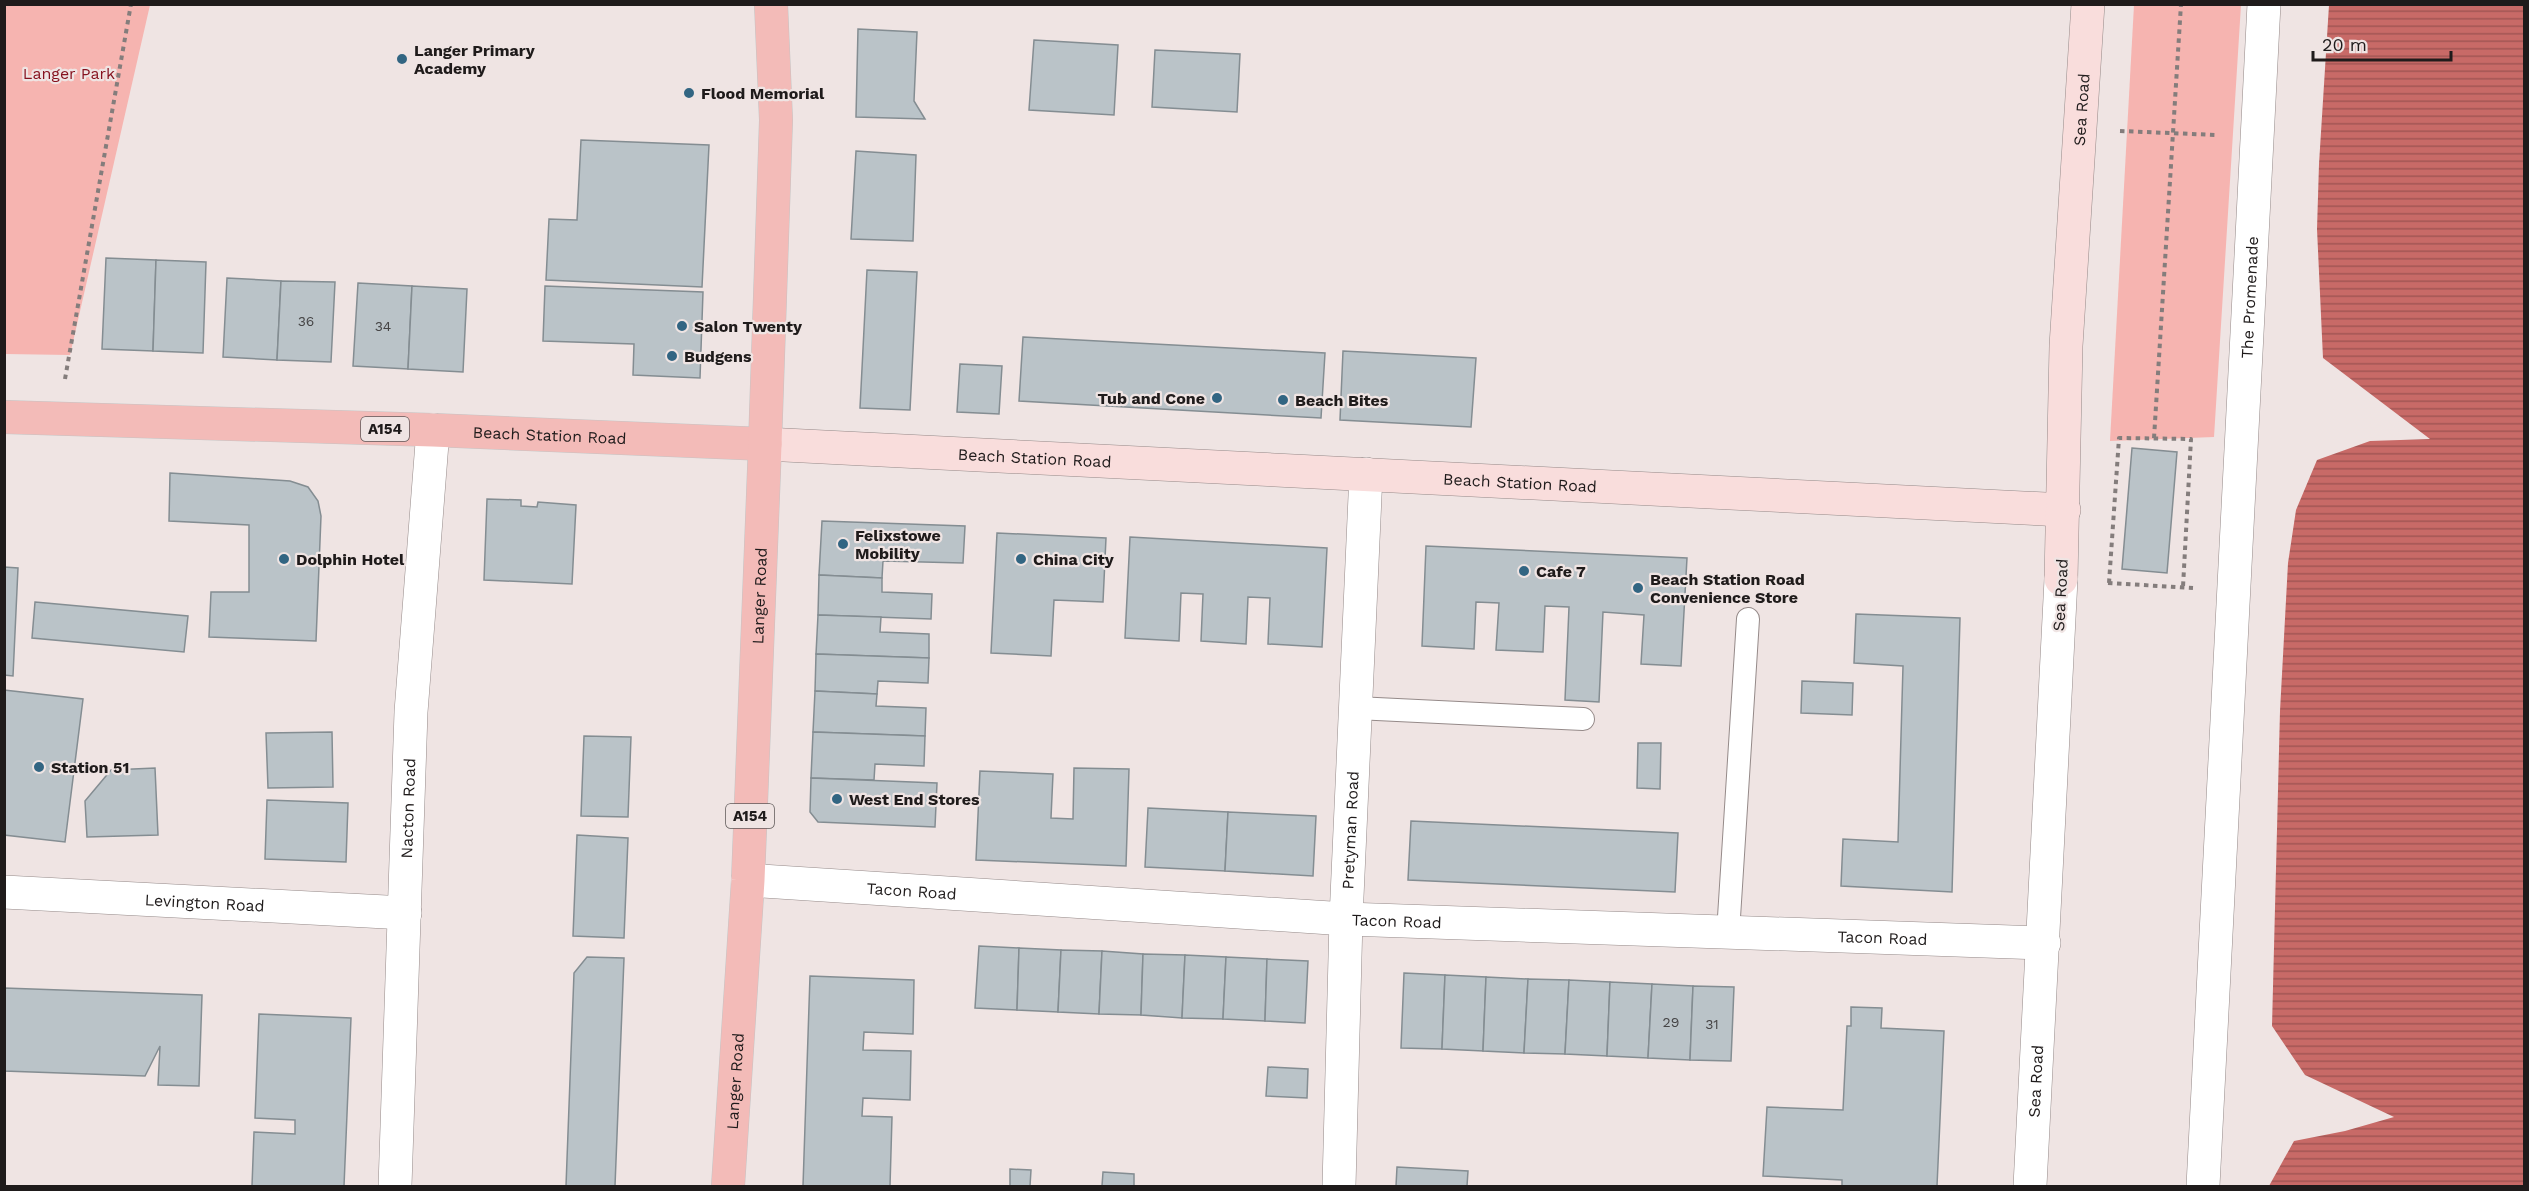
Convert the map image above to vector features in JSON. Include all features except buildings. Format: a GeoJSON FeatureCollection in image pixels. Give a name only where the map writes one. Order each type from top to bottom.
{"type":"FeatureCollection","features":[{"type":"Feature","properties":{"kind":"main road","name":"Langer Road"},"geometry":{"type":"LineString","coordinates":[[728,1186],[748,880],[765,444],[776,120],[771,4]]}},
{"type":"Feature","properties":{"kind":"main road","name":"Beach Station Road"},"geometry":{"type":"LineString","coordinates":[[4,417],[433,430],[765,444]]}},
{"type":"Feature","properties":{"kind":"street","name":"Sea Road"},"geometry":{"type":"LineString","coordinates":[[2030,1186],[2064,510],[2066,346],[2078,130],[2088,4]]}},
{"type":"Feature","properties":{"kind":"street","name":"The Promenade"},"geometry":{"type":"LineString","coordinates":[[2203,1186],[2264,4]]}},
{"type":"Feature","properties":{"kind":"street","name":"Nacton Road"},"geometry":{"type":"LineString","coordinates":[[395,1186],[411,712],[433,430]]}},
{"type":"Feature","properties":{"kind":"street","name":"Beach Station Road"},"geometry":{"type":"LineString","coordinates":[[765,444],[2064,510]]}},
{"type":"Feature","properties":{"kind":"street","name":"Pretyman Road"},"geometry":{"type":"LineString","coordinates":[[1339,1186],[1346,919],[1366,474]]}},
{"type":"Feature","properties":{"kind":"street","name":"Tacon Road"},"geometry":{"type":"LineString","coordinates":[[748,880],[1346,919],[2044,943]]}},
{"type":"Feature","properties":{"kind":"street","name":"Levington Road"},"geometry":{"type":"LineString","coordinates":[[4,892],[405,913]]}},
{"type":"Feature","properties":{"kind":"lane"},"geometry":{"type":"LineString","coordinates":[[1728,933],[1748,619]]}},
{"type":"Feature","properties":{"kind":"lane"},"geometry":{"type":"LineString","coordinates":[[1356,708],[1582,719]]}},
{"type":"Feature","properties":{"kind":"path"},"geometry":{"type":"LineString","coordinates":[[58,419],[131,4]]}},
{"type":"Feature","properties":{"kind":"path"},"geometry":{"type":"LineString","coordinates":[[2154,438],[2181,4]]}},
{"type":"Feature","properties":{"kind":"path"},"geometry":{"type":"LineString","coordinates":[[2078,130],[2257,138]]}},
{"type":"Feature","properties":{"kind":"path"},"geometry":{"type":"LineString","coordinates":[[2109,583],[2119,438],[2191,440],[2183,587]]}},
{"type":"Feature","properties":{"kind":"path"},"geometry":{"type":"LineString","coordinates":[[2061,579],[2235,591]]}},
{"type":"Feature","properties":{"kind":"green space","name":"Langer Park"},"geometry":{"type":"Polygon","coordinates":[[[5,4],[150,5],[70,355],[5,354],[5,4]]]}},
{"type":"Feature","properties":{"kind":"green space"},"geometry":{"type":"Polygon","coordinates":[[[2134,5],[2241,5],[2214,437],[2110,441],[2134,5]]]}},
{"type":"Feature","properties":{"kind":"shaded area"},"geometry":{"type":"Polygon","coordinates":[[[2329,5],[2524,5],[2524,1186],[2269,1186],[2294,1141],[2345,1131],[2394,1117],[2305,1075],[2272,1026],[2280,711],[2288,563],[2296,510],[2317,460],[2370,441],[2430,439],[2323,358],[2317,229],[2329,5]]]}},
{"type":"Feature","properties":{"kind":"place","name":"Langer Primary Academy"},"geometry":{"type":"Point","coordinates":[402,59]}},
{"type":"Feature","properties":{"kind":"place","name":"Flood Memorial"},"geometry":{"type":"Point","coordinates":[689,93]}},
{"type":"Feature","properties":{"kind":"place","name":"Salon Twenty"},"geometry":{"type":"Point","coordinates":[682,326]}},
{"type":"Feature","properties":{"kind":"place","name":"Budgens"},"geometry":{"type":"Point","coordinates":[672,356]}},
{"type":"Feature","properties":{"kind":"place","name":"Tub and Cone"},"geometry":{"type":"Point","coordinates":[1217,398]}},
{"type":"Feature","properties":{"kind":"place","name":"Beach Bites"},"geometry":{"type":"Point","coordinates":[1283,400]}},
{"type":"Feature","properties":{"kind":"place","name":"Felixstowe Mobility"},"geometry":{"type":"Point","coordinates":[843,544]}},
{"type":"Feature","properties":{"kind":"place","name":"Dolphin Hotel"},"geometry":{"type":"Point","coordinates":[284,559]}},
{"type":"Feature","properties":{"kind":"place","name":"China City"},"geometry":{"type":"Point","coordinates":[1021,559]}},
{"type":"Feature","properties":{"kind":"place","name":"Cafe 7"},"geometry":{"type":"Point","coordinates":[1524,571]}},
{"type":"Feature","properties":{"kind":"place","name":"Beach Station Road Convenience Store"},"geometry":{"type":"Point","coordinates":[1638,588]}},
{"type":"Feature","properties":{"kind":"place","name":"Station 51"},"geometry":{"type":"Point","coordinates":[39,767]}},
{"type":"Feature","properties":{"kind":"place","name":"West End Stores"},"geometry":{"type":"Point","coordinates":[837,799]}}]}
